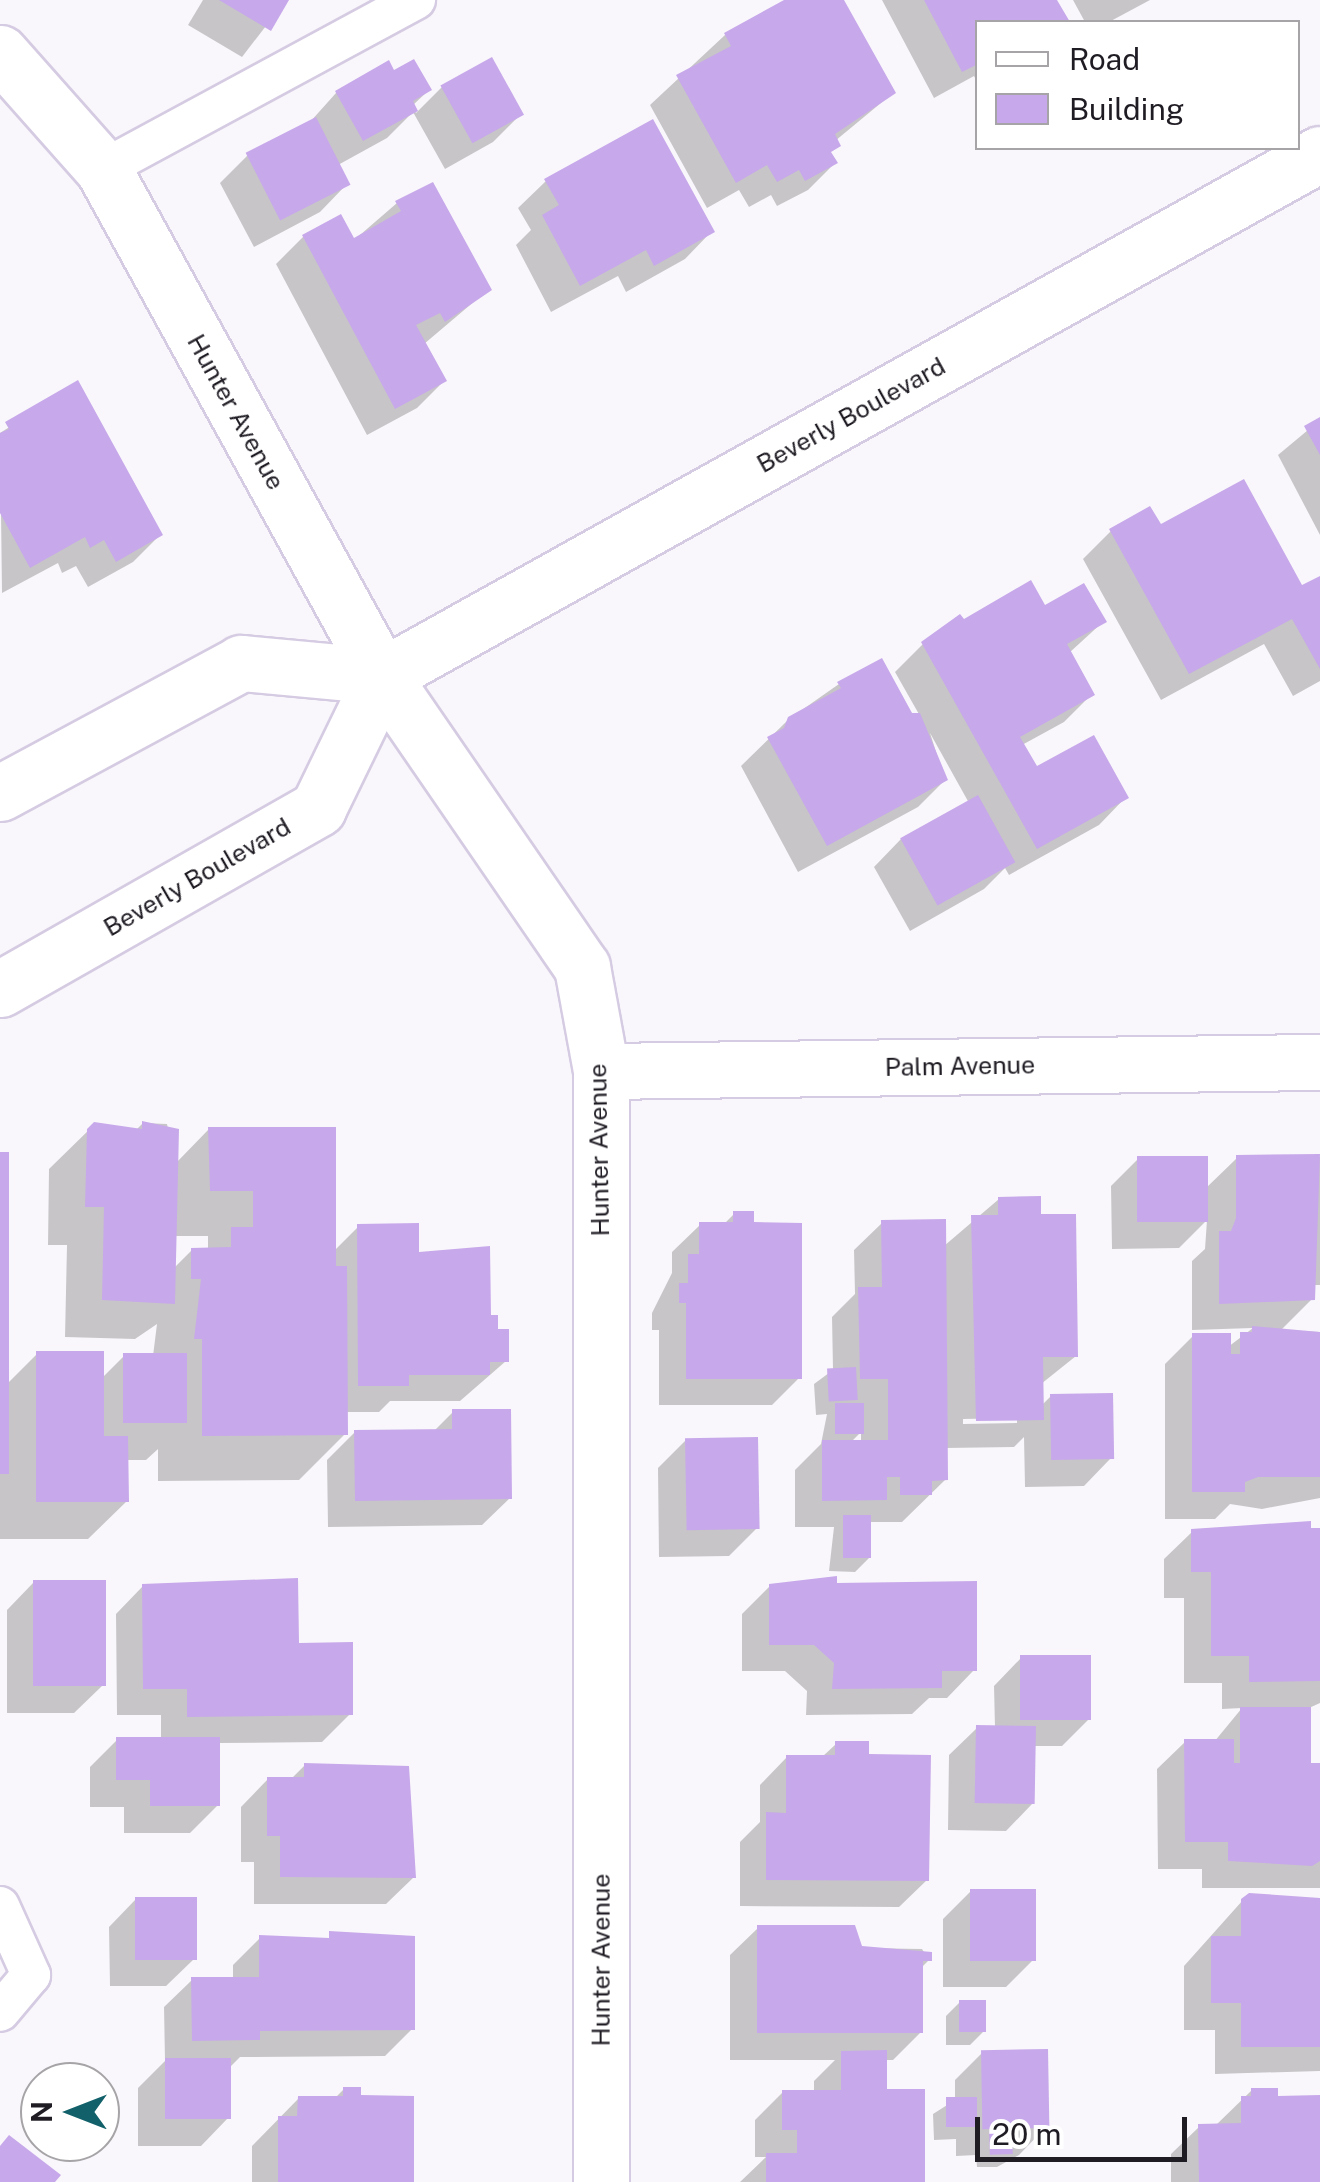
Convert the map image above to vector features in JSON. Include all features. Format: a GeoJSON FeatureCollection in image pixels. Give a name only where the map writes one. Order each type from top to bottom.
{"type":"FeatureCollection","features":[{"type":"Feature","properties":{"kind":"street","name":"Hunter Avenue"},"geometry":{"type":"LineString","coordinates":[[0,53],[103,169],[382,676],[582,967],[601,1070],[601,2182]]}},
{"type":"Feature","properties":{"kind":"street","name":"Beverly Boulevard"},"geometry":{"type":"LineString","coordinates":[[0,988],[318,808],[382,676],[1320,154]]}},
{"type":"Feature","properties":{"kind":"street"},"geometry":{"type":"LineString","coordinates":[[0,793],[242,663],[382,676]]}},
{"type":"Feature","properties":{"kind":"street","name":"Palm Avenue"},"geometry":{"type":"LineString","coordinates":[[601,1070],[1320,1062]]}},
{"type":"Feature","properties":{"kind":"lane"},"geometry":{"type":"LineString","coordinates":[[103,169],[416,0]]}},
{"type":"Feature","properties":{"kind":"lane"},"geometry":{"type":"LineString","coordinates":[[0,1906],[31,1976],[0,2012]]}},
{"type":"Feature","properties":{"kind":"building"},"geometry":{"type":"Polygon","coordinates":[[[219,0],[289,0],[271,31],[219,0]]]}},
{"type":"Feature","properties":{"kind":"building"},"geometry":{"type":"Polygon","coordinates":[[[784,0],[844,0],[896,93],[835,134],[841,146],[831,152],[838,163],[805,181],[799,170],[777,182],[767,165],[736,183],[676,75],[731,46],[724,33],[784,0]]]}},
{"type":"Feature","properties":{"kind":"building"},"geometry":{"type":"Polygon","coordinates":[[[924,0],[1057,0],[1069,20],[975,20],[975,66],[962,72],[924,0]]]}},
{"type":"Feature","properties":{"kind":"building"},"geometry":{"type":"Polygon","coordinates":[[[492,57],[524,115],[472,143],[440,86],[492,57]]]}},
{"type":"Feature","properties":{"kind":"building"},"geometry":{"type":"Polygon","coordinates":[[[414,59],[432,90],[413,101],[418,111],[363,141],[335,91],[389,60],[394,70],[414,59]]]}},
{"type":"Feature","properties":{"kind":"building"},"geometry":{"type":"Polygon","coordinates":[[[316,117],[351,185],[280,221],[246,153],[316,117]]]}},
{"type":"Feature","properties":{"kind":"building"},"geometry":{"type":"Polygon","coordinates":[[[653,119],[715,232],[654,266],[646,250],[580,286],[542,215],[559,205],[544,179],[653,119]]]}},
{"type":"Feature","properties":{"kind":"building"},"geometry":{"type":"Polygon","coordinates":[[[433,182],[492,290],[445,322],[440,313],[416,325],[447,381],[395,409],[302,235],[341,214],[354,238],[401,211],[395,201],[433,182]]]}},
{"type":"Feature","properties":{"kind":"building"},"geometry":{"type":"Polygon","coordinates":[[[78,380],[163,535],[116,562],[104,540],[90,548],[85,537],[30,568],[0,513],[0,433],[9,429],[5,422],[78,380]]]}},
{"type":"Feature","properties":{"kind":"building"},"geometry":{"type":"Polygon","coordinates":[[[1320,417],[1320,455],[1304,426],[1320,417]]]}},
{"type":"Feature","properties":{"kind":"building"},"geometry":{"type":"Polygon","coordinates":[[[1244,479],[1302,585],[1320,576],[1320,669],[1292,619],[1189,674],[1109,529],[1150,506],[1161,524],[1244,479]]]}},
{"type":"Feature","properties":{"kind":"building"},"geometry":{"type":"Polygon","coordinates":[[[1031,580],[1045,605],[1084,583],[1107,622],[1067,644],[1095,695],[1020,737],[1037,766],[1094,735],[1129,798],[1037,849],[921,642],[960,614],[964,619],[1031,580]]]}},
{"type":"Feature","properties":{"kind":"building"},"geometry":{"type":"Polygon","coordinates":[[[882,658],[912,713],[920,713],[948,780],[827,846],[767,737],[784,728],[788,717],[841,688],[837,682],[882,658]]]}},
{"type":"Feature","properties":{"kind":"building"},"geometry":{"type":"Polygon","coordinates":[[[978,795],[1015,862],[937,905],[900,838],[978,795]]]}},
{"type":"Feature","properties":{"kind":"building"},"geometry":{"type":"Polygon","coordinates":[[[142,1121],[179,1129],[175,1304],[102,1300],[104,1207],[85,1207],[87,1129],[94,1122],[142,1129],[142,1121]]]}},
{"type":"Feature","properties":{"kind":"building"},"geometry":{"type":"Polygon","coordinates":[[[208,1127],[336,1127],[336,1266],[347,1266],[348,1435],[202,1436],[202,1339],[194,1339],[201,1279],[191,1279],[191,1248],[231,1247],[231,1227],[253,1227],[253,1191],[210,1191],[208,1127]]]}},
{"type":"Feature","properties":{"kind":"building"},"geometry":{"type":"Polygon","coordinates":[[[0,1152],[9,1152],[9,1474],[0,1474],[0,1152]]]}},
{"type":"Feature","properties":{"kind":"building"},"geometry":{"type":"Polygon","coordinates":[[[1320,1154],[1315,1300],[1219,1304],[1219,1231],[1231,1231],[1236,1218],[1236,1155],[1320,1154]]]}},
{"type":"Feature","properties":{"kind":"building"},"geometry":{"type":"Polygon","coordinates":[[[1137,1156],[1208,1156],[1208,1222],[1137,1222],[1137,1156]]]}},
{"type":"Feature","properties":{"kind":"building"},"geometry":{"type":"Polygon","coordinates":[[[1041,1196],[1041,1214],[1076,1214],[1078,1357],[1043,1357],[1044,1420],[976,1421],[971,1215],[998,1215],[998,1197],[1041,1196]]]}},
{"type":"Feature","properties":{"kind":"building"},"geometry":{"type":"Polygon","coordinates":[[[733,1211],[754,1211],[754,1222],[802,1223],[802,1379],[686,1379],[686,1303],[679,1303],[679,1283],[688,1283],[688,1254],[699,1254],[699,1222],[733,1222],[733,1211]]]}},
{"type":"Feature","properties":{"kind":"building"},"geometry":{"type":"Polygon","coordinates":[[[946,1219],[948,1480],[932,1481],[932,1495],[900,1495],[900,1477],[887,1477],[887,1500],[822,1501],[822,1440],[888,1440],[888,1379],[860,1379],[858,1287],[882,1287],[881,1220],[946,1219]]]}},
{"type":"Feature","properties":{"kind":"building"},"geometry":{"type":"Polygon","coordinates":[[[419,1223],[419,1252],[490,1246],[491,1315],[498,1315],[498,1329],[509,1329],[509,1362],[490,1362],[490,1375],[409,1375],[409,1386],[358,1386],[357,1224],[419,1223]]]}},
{"type":"Feature","properties":{"kind":"building"},"geometry":{"type":"Polygon","coordinates":[[[1252,1326],[1320,1332],[1320,1477],[1258,1477],[1245,1482],[1245,1492],[1192,1492],[1192,1333],[1231,1333],[1231,1354],[1240,1354],[1240,1332],[1252,1332],[1252,1326]]]}},
{"type":"Feature","properties":{"kind":"building"},"geometry":{"type":"Polygon","coordinates":[[[36,1351],[104,1351],[104,1436],[128,1436],[129,1502],[36,1502],[36,1351]]]}},
{"type":"Feature","properties":{"kind":"building"},"geometry":{"type":"Polygon","coordinates":[[[123,1353],[187,1353],[187,1423],[123,1423],[123,1353]]]}},
{"type":"Feature","properties":{"kind":"building"},"geometry":{"type":"Polygon","coordinates":[[[856,1367],[858,1400],[829,1401],[827,1369],[856,1367]]]}},
{"type":"Feature","properties":{"kind":"building"},"geometry":{"type":"Polygon","coordinates":[[[1113,1393],[1114,1459],[1051,1460],[1050,1394],[1113,1393]]]}},
{"type":"Feature","properties":{"kind":"building"},"geometry":{"type":"Polygon","coordinates":[[[835,1403],[864,1403],[864,1434],[835,1434],[835,1403]]]}},
{"type":"Feature","properties":{"kind":"building"},"geometry":{"type":"Polygon","coordinates":[[[452,1409],[511,1409],[512,1499],[355,1501],[354,1430],[452,1429],[452,1409]]]}},
{"type":"Feature","properties":{"kind":"building"},"geometry":{"type":"Polygon","coordinates":[[[758,1437],[760,1529],[687,1530],[685,1438],[758,1437]]]}},
{"type":"Feature","properties":{"kind":"building"},"geometry":{"type":"Polygon","coordinates":[[[843,1515],[871,1515],[871,1558],[843,1558],[843,1515]]]}},
{"type":"Feature","properties":{"kind":"building"},"geometry":{"type":"Polygon","coordinates":[[[1311,1521],[1311,1528],[1320,1528],[1320,1681],[1249,1682],[1249,1656],[1211,1656],[1211,1572],[1191,1572],[1191,1529],[1311,1521]]]}},
{"type":"Feature","properties":{"kind":"building"},"geometry":{"type":"Polygon","coordinates":[[[837,1576],[837,1583],[977,1581],[977,1671],[942,1671],[942,1688],[832,1689],[834,1663],[814,1645],[769,1645],[769,1584],[837,1576]]]}},
{"type":"Feature","properties":{"kind":"building"},"geometry":{"type":"Polygon","coordinates":[[[298,1578],[299,1643],[353,1642],[353,1715],[187,1717],[187,1689],[143,1689],[142,1584],[298,1578]]]}},
{"type":"Feature","properties":{"kind":"building"},"geometry":{"type":"Polygon","coordinates":[[[33,1580],[106,1580],[106,1686],[33,1686],[33,1580]]]}},
{"type":"Feature","properties":{"kind":"building"},"geometry":{"type":"Polygon","coordinates":[[[1020,1655],[1091,1655],[1091,1720],[1020,1720],[1020,1655]]]}},
{"type":"Feature","properties":{"kind":"building"},"geometry":{"type":"Polygon","coordinates":[[[1240,1707],[1311,1707],[1311,1763],[1320,1763],[1320,1861],[1312,1866],[1228,1861],[1228,1842],[1185,1842],[1184,1739],[1234,1739],[1234,1763],[1240,1763],[1240,1707]]]}},
{"type":"Feature","properties":{"kind":"building"},"geometry":{"type":"Polygon","coordinates":[[[976,1725],[1036,1726],[1035,1804],[975,1803],[976,1725]]]}},
{"type":"Feature","properties":{"kind":"building"},"geometry":{"type":"Polygon","coordinates":[[[116,1737],[220,1737],[220,1806],[150,1806],[150,1780],[116,1780],[116,1737]]]}},
{"type":"Feature","properties":{"kind":"building"},"geometry":{"type":"Polygon","coordinates":[[[835,1741],[869,1741],[869,1754],[931,1755],[929,1881],[766,1880],[766,1812],[786,1813],[786,1755],[835,1755],[835,1741]]]}},
{"type":"Feature","properties":{"kind":"building"},"geometry":{"type":"Polygon","coordinates":[[[304,1763],[409,1766],[416,1878],[280,1877],[280,1836],[267,1836],[267,1777],[304,1777],[304,1763]]]}},
{"type":"Feature","properties":{"kind":"building"},"geometry":{"type":"Polygon","coordinates":[[[970,1889],[1036,1889],[1036,1961],[970,1961],[970,1889]]]}},
{"type":"Feature","properties":{"kind":"building"},"geometry":{"type":"Polygon","coordinates":[[[1249,1893],[1320,1898],[1320,2047],[1241,2047],[1241,2003],[1211,2003],[1211,1936],[1241,1936],[1241,1899],[1249,1893]]]}},
{"type":"Feature","properties":{"kind":"building"},"geometry":{"type":"Polygon","coordinates":[[[135,1897],[197,1897],[197,1960],[135,1960],[135,1897]]]}},
{"type":"Feature","properties":{"kind":"building"},"geometry":{"type":"Polygon","coordinates":[[[757,1925],[855,1925],[862,1946],[932,1952],[932,1961],[923,1961],[923,2033],[757,2033],[757,1925]]]}},
{"type":"Feature","properties":{"kind":"building"},"geometry":{"type":"Polygon","coordinates":[[[329,1931],[415,1936],[415,2030],[260,2031],[260,2040],[192,2041],[191,1977],[259,1977],[259,1935],[329,1938],[329,1931]]]}},
{"type":"Feature","properties":{"kind":"building"},"geometry":{"type":"Polygon","coordinates":[[[959,2000],[986,2000],[986,2032],[959,2032],[959,2000]]]}},
{"type":"Feature","properties":{"kind":"building"},"geometry":{"type":"Polygon","coordinates":[[[1048,2049],[1049,2128],[982,2129],[981,2050],[1048,2049]]]}},
{"type":"Feature","properties":{"kind":"building"},"geometry":{"type":"Polygon","coordinates":[[[887,2050],[887,2089],[925,2089],[925,2182],[766,2182],[766,2153],[797,2153],[797,2130],[782,2130],[782,2090],[841,2090],[841,2051],[887,2050]]]}},
{"type":"Feature","properties":{"kind":"building"},"geometry":{"type":"Polygon","coordinates":[[[165,2058],[231,2058],[231,2119],[165,2119],[165,2058]]]}},
{"type":"Feature","properties":{"kind":"building"},"geometry":{"type":"Polygon","coordinates":[[[343,2087],[361,2087],[361,2095],[414,2096],[414,2182],[278,2182],[278,2116],[297,2116],[298,2096],[343,2096],[343,2087]]]}},
{"type":"Feature","properties":{"kind":"building"},"geometry":{"type":"Polygon","coordinates":[[[1251,2088],[1278,2088],[1278,2096],[1320,2095],[1320,2182],[1199,2182],[1198,2124],[1241,2123],[1241,2096],[1251,2096],[1251,2088]]]}},
{"type":"Feature","properties":{"kind":"building"},"geometry":{"type":"Polygon","coordinates":[[[946,2097],[977,2097],[977,2127],[946,2127],[946,2097]]]}},
{"type":"Feature","properties":{"kind":"building"},"geometry":{"type":"Polygon","coordinates":[[[1012,2131],[1013,2154],[990,2155],[989,2132],[1012,2131]]]}},
{"type":"Feature","properties":{"kind":"building"},"geometry":{"type":"Polygon","coordinates":[[[9,2135],[20,2143],[20,2162],[44,2162],[61,2175],[55,2182],[0,2182],[0,2146],[9,2135]]]}}]}
